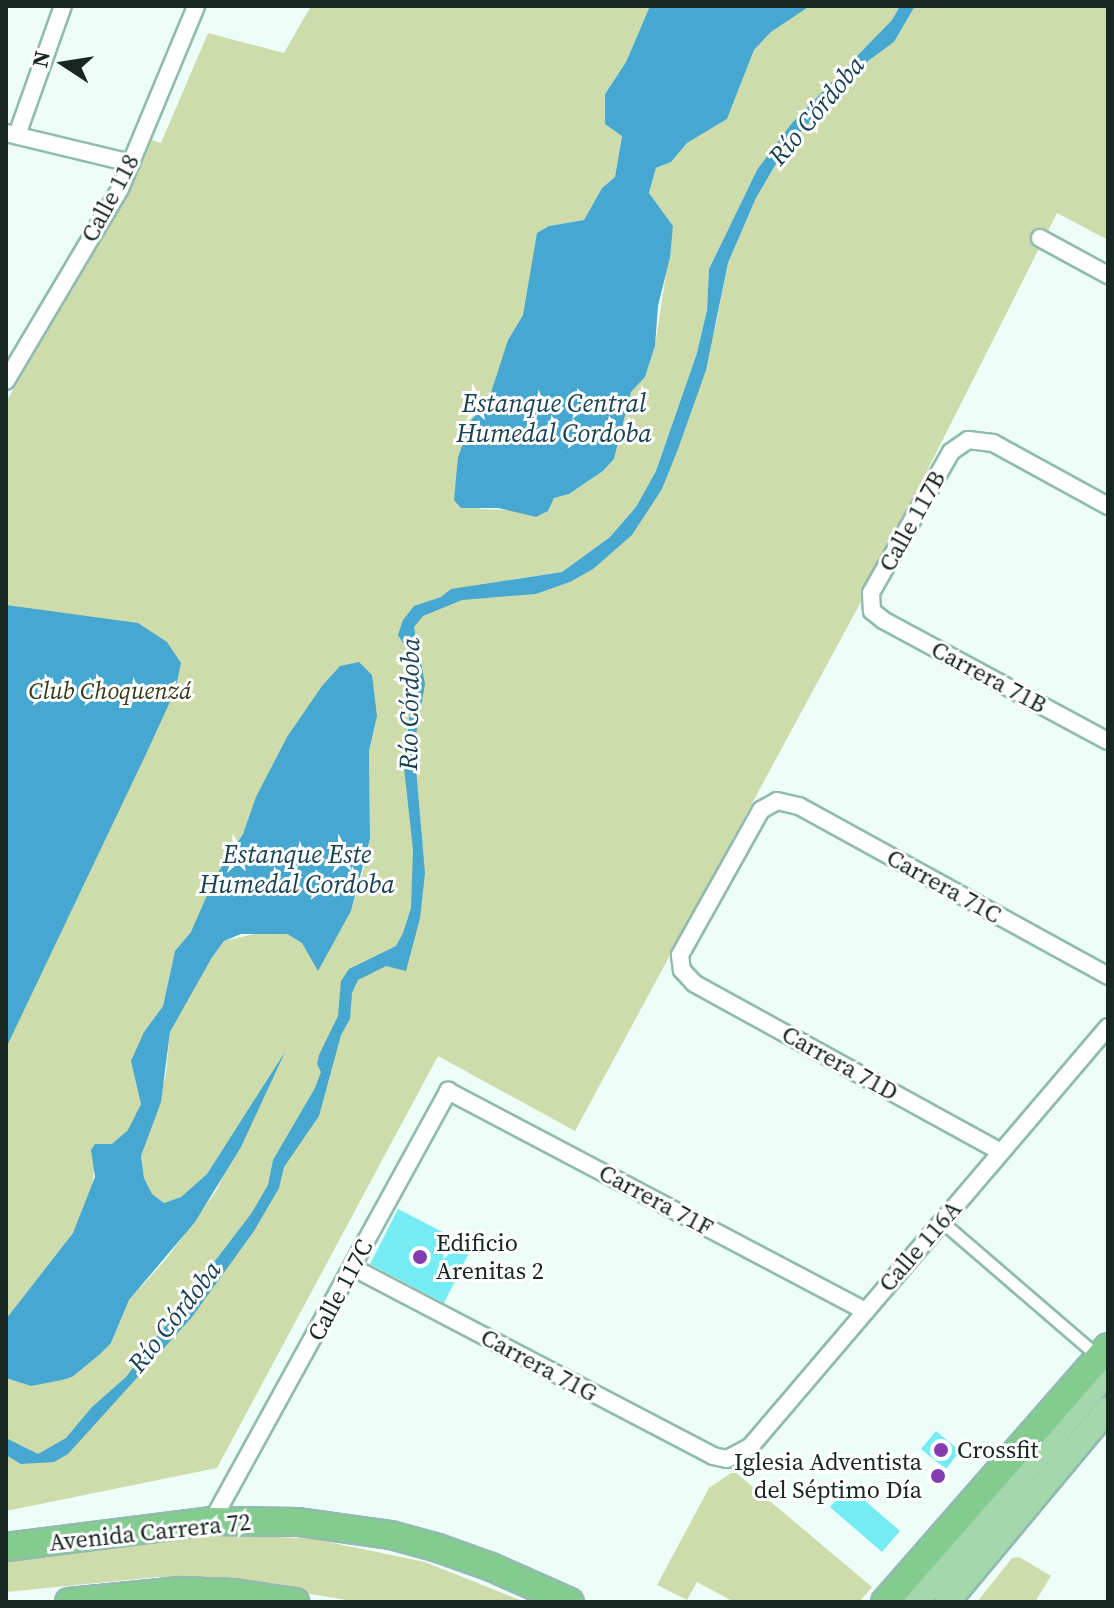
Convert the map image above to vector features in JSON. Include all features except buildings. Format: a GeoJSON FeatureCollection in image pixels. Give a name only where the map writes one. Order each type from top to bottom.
{"type":"FeatureCollection","features":[{"type":"Feature","properties":{"kind":"highway"},"geometry":{"type":"LineString","coordinates":[[885,1602],[1105,1358]]}},
{"type":"Feature","properties":{"kind":"highway","name":"Avenida Carrera 72"},"geometry":{"type":"LineString","coordinates":[[6,1547],[212,1521],[344,1527],[391,1535],[491,1567],[570,1602]]}},
{"type":"Feature","properties":{"kind":"highway"},"geometry":{"type":"LineString","coordinates":[[69,1602],[180,1591],[234,1593],[295,1602]]}},
{"type":"Feature","properties":{"kind":"main road"},"geometry":{"type":"LineString","coordinates":[[947,1602],[1100,1400],[1105,1358]]}},
{"type":"Feature","properties":{"kind":"main road"},"geometry":{"type":"LineString","coordinates":[[916,1602],[1100,1400]]}},
{"type":"Feature","properties":{"kind":"street"},"geometry":{"type":"LineString","coordinates":[[63,6],[12,134],[131,163]]}},
{"type":"Feature","properties":{"kind":"street","name":"Calle 118"},"geometry":{"type":"LineString","coordinates":[[6,381],[120,189],[196,6]]}},
{"type":"Feature","properties":{"kind":"street"},"geometry":{"type":"LineString","coordinates":[[1040,238],[1108,275]]}},
{"type":"Feature","properties":{"kind":"street","name":"Calle 117B"},"geometry":{"type":"LineString","coordinates":[[872,611],[871,593],[951,452],[968,440],[993,443],[1108,506]]}},
{"type":"Feature","properties":{"kind":"street","name":"Carrera 71B"},"geometry":{"type":"LineString","coordinates":[[872,611],[883,620],[1108,741]]}},
{"type":"Feature","properties":{"kind":"street","name":"Carrera 71D"},"geometry":{"type":"LineString","coordinates":[[777,801],[761,810],[680,955],[682,970],[694,983],[1001,1152]]}},
{"type":"Feature","properties":{"kind":"street","name":"Carrera 71C"},"geometry":{"type":"LineString","coordinates":[[777,801],[799,806],[1108,976]]}},
{"type":"Feature","properties":{"kind":"street","name":"Calle 116A"},"geometry":{"type":"LineString","coordinates":[[727,1459],[750,1447],[1108,1027]]}},
{"type":"Feature","properties":{"kind":"street","name":"Calle 117C"},"geometry":{"type":"LineString","coordinates":[[212,1521],[448,1091]]}},
{"type":"Feature","properties":{"kind":"street","name":"Carrera 71F"},"geometry":{"type":"LineString","coordinates":[[448,1091],[864,1310]]}},
{"type":"Feature","properties":{"kind":"street"},"geometry":{"type":"LineString","coordinates":[[942,1222],[1105,1358]]}},
{"type":"Feature","properties":{"kind":"street","name":"Carrera 71G"},"geometry":{"type":"LineString","coordinates":[[352,1267],[713,1456],[727,1459]]}},
{"type":"Feature","properties":{"kind":"street"},"geometry":{"type":"LineString","coordinates":[[232,1489],[251,1521]]}},
{"type":"Feature","properties":{"kind":"green space","name":"Club Choquenzá"},"geometry":{"type":"Polygon","coordinates":[[[311,6],[650,6],[626,62],[605,94],[622,135],[615,177],[602,188],[584,220],[549,226],[523,315],[508,340],[480,509],[548,511],[554,498],[569,494],[603,471],[614,459],[631,392],[645,377],[655,346],[673,227],[649,193],[656,168],[671,162],[687,143],[727,119],[754,50],[771,32],[810,6],[900,6],[892,20],[807,108],[757,170],[709,269],[707,310],[697,353],[656,471],[636,507],[610,537],[562,572],[508,580],[523,594],[536,594],[570,582],[662,489],[686,425],[716,324],[728,263],[756,198],[784,150],[864,64],[894,42],[915,6],[1108,6],[1108,240],[1057,213],[863,598],[575,1131],[438,1056],[217,1468],[6,1511],[6,1378],[31,1386],[72,1377],[111,1343],[129,1300],[167,1258],[216,1191],[282,1058],[207,1174],[181,1197],[164,1203],[152,1194],[144,1178],[141,1156],[166,1074],[170,1032],[197,979],[224,941],[263,932],[287,934],[302,943],[318,970],[351,911],[370,839],[369,751],[377,716],[287,737],[257,797],[243,834],[215,877],[192,932],[175,951],[163,1006],[144,1032],[141,1104],[129,1130],[112,1144],[96,1144],[92,1192],[73,1233],[6,1319],[6,402],[128,196],[152,140],[161,143],[208,33],[284,53],[311,6]]]}},
{"type":"Feature","properties":{"kind":"green space"},"geometry":{"type":"Polygon","coordinates":[[[734,1471],[872,1587],[859,1602],[734,1602],[697,1582],[687,1600],[657,1585],[709,1488],[734,1471]]]}},
{"type":"Feature","properties":{"kind":"green space"},"geometry":{"type":"Polygon","coordinates":[[[215,1533],[314,1539],[425,1562],[525,1602],[359,1602],[238,1582],[157,1577],[6,1592],[6,1560],[215,1533]]]}},
{"type":"Feature","properties":{"kind":"green space"},"geometry":{"type":"Polygon","coordinates":[[[1019,1557],[1051,1576],[1035,1602],[977,1602],[1012,1558],[1019,1557]]]}},
{"type":"Feature","properties":{"kind":"water","name":"Estanque Central Humedal Cordoba"},"geometry":{"type":"Polygon","coordinates":[[[650,6],[810,6],[771,32],[754,50],[727,119],[687,143],[671,162],[656,168],[649,193],[673,226],[670,257],[658,306],[655,346],[645,377],[631,392],[614,459],[603,471],[569,494],[554,498],[548,511],[536,517],[498,508],[461,508],[454,500],[458,457],[472,419],[487,405],[508,340],[523,315],[537,233],[549,226],[584,220],[602,188],[615,177],[622,136],[605,124],[605,94],[626,62],[650,6]]]}},
{"type":"Feature","properties":{"kind":"water","name":"Río Córdoba"},"geometry":{"type":"Polygon","coordinates":[[[900,6],[915,6],[894,42],[864,64],[784,150],[756,198],[728,263],[706,370],[678,449],[662,489],[632,535],[593,569],[570,582],[536,594],[462,600],[423,616],[414,627],[425,684],[414,746],[425,873],[420,918],[406,971],[386,966],[358,980],[352,993],[350,1019],[341,1035],[319,1116],[284,1167],[279,1188],[254,1231],[192,1317],[68,1454],[54,1462],[21,1464],[6,1455],[6,1438],[38,1454],[66,1438],[92,1407],[126,1377],[251,1214],[268,1185],[273,1160],[315,1088],[321,1072],[317,1064],[319,1055],[338,1016],[341,981],[349,969],[396,946],[403,933],[411,908],[413,850],[404,767],[412,693],[409,653],[398,635],[403,620],[414,606],[441,597],[451,589],[562,572],[610,537],[636,507],[656,471],[697,353],[707,310],[709,269],[757,170],[792,123],[892,20],[900,6]]]}},
{"type":"Feature","properties":{"kind":"water"},"geometry":{"type":"Polygon","coordinates":[[[6,605],[138,623],[167,642],[181,663],[175,691],[6,1048],[6,605]]]}},
{"type":"Feature","properties":{"kind":"water","name":"Estanque Este Humedal Cordoba"},"geometry":{"type":"Polygon","coordinates":[[[359,662],[372,675],[377,716],[369,751],[370,839],[351,911],[318,971],[302,943],[287,934],[241,934],[224,941],[170,1032],[161,1102],[141,1156],[144,1178],[152,1194],[164,1203],[181,1197],[207,1174],[285,1052],[241,1147],[195,1222],[129,1300],[111,1343],[99,1355],[72,1377],[62,1380],[31,1386],[6,1378],[6,1319],[73,1233],[95,1177],[91,1150],[95,1144],[112,1144],[128,1130],[141,1104],[131,1061],[144,1032],[163,1006],[175,951],[191,932],[215,877],[243,834],[256,797],[287,737],[322,686],[340,666],[359,662]]]}},
{"type":"Feature","properties":{"kind":"place","name":"Edificio Arenitas 2"},"geometry":{"type":"Point","coordinates":[420,1257]}},
{"type":"Feature","properties":{"kind":"place","name":"Crossfit"},"geometry":{"type":"Point","coordinates":[941,1450]}},
{"type":"Feature","properties":{"kind":"place","name":"Iglesia Adventista del Séptimo Día"},"geometry":{"type":"Point","coordinates":[938,1476]}}]}
